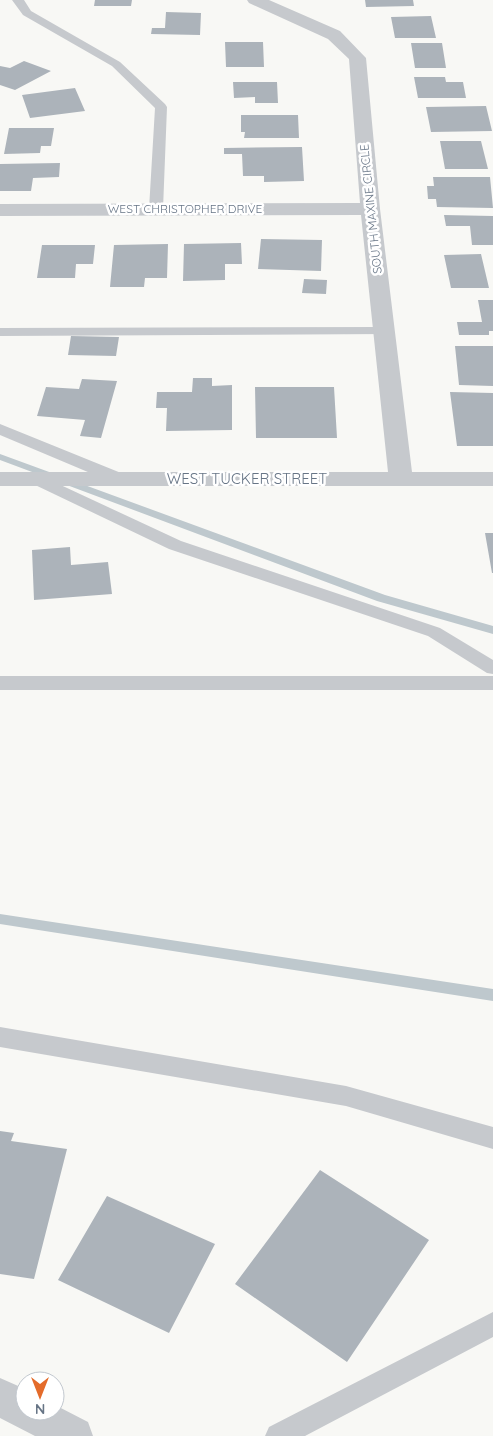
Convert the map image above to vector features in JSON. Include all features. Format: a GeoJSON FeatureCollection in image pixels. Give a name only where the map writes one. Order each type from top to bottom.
{"type":"FeatureCollection","features":[{"type":"Feature","properties":{"kind":"street","name":"SOUTH MAXINE CIRCLE"},"geometry":{"type":"LineString","coordinates":[[255,0],[334,35],[357,58],[370,209],[401,478]]}},
{"type":"Feature","properties":{"kind":"street","name":"WEST CHRISTOPHER DRIVE"},"geometry":{"type":"LineString","coordinates":[[0,210],[370,209]]}},
{"type":"Feature","properties":{"kind":"street","name":"WEST TUCKER STREET"},"geometry":{"type":"LineString","coordinates":[[0,479],[493,478]]}},
{"type":"Feature","properties":{"kind":"street"},"geometry":{"type":"LineString","coordinates":[[0,1397],[15,1404]]}},
{"type":"Feature","properties":{"kind":"street"},"geometry":{"type":"LineString","coordinates":[[46,1421],[74,1436]]}},
{"type":"Feature","properties":{"kind":"lane"},"geometry":{"type":"LineString","coordinates":[[18,0],[27,13],[116,64],[161,107],[156,209]]}},
{"type":"Feature","properties":{"kind":"lane"},"geometry":{"type":"LineString","coordinates":[[0,332],[384,331]]}},
{"type":"Feature","properties":{"kind":"lane"},"geometry":{"type":"LineString","coordinates":[[0,429],[120,479]]}},
{"type":"Feature","properties":{"kind":"lane"},"geometry":{"type":"LineString","coordinates":[[37,479],[175,545],[434,632],[493,668]]}},
{"type":"Feature","properties":{"kind":"lane"},"geometry":{"type":"LineString","coordinates":[[0,683],[493,683]]}},
{"type":"Feature","properties":{"kind":"lane"},"geometry":{"type":"LineString","coordinates":[[0,1037],[346,1096],[493,1138]]}},
{"type":"Feature","properties":{"kind":"lane"},"geometry":{"type":"LineString","coordinates":[[278,1436],[493,1324]]}},
{"type":"Feature","properties":{"kind":"building"},"geometry":{"type":"Polygon","coordinates":[[[95,0],[132,0],[131,6],[94,6],[95,0]]]}},
{"type":"Feature","properties":{"kind":"building"},"geometry":{"type":"Polygon","coordinates":[[[365,0],[413,0],[414,6],[366,7],[365,0]]]}},
{"type":"Feature","properties":{"kind":"building"},"geometry":{"type":"Polygon","coordinates":[[[166,12],[201,13],[200,35],[151,34],[152,28],[165,28],[166,12]]]}},
{"type":"Feature","properties":{"kind":"building"},"geometry":{"type":"Polygon","coordinates":[[[431,16],[436,38],[395,38],[391,17],[431,16]]]}},
{"type":"Feature","properties":{"kind":"building"},"geometry":{"type":"Polygon","coordinates":[[[225,42],[263,42],[264,67],[226,67],[225,42]]]}},
{"type":"Feature","properties":{"kind":"building"},"geometry":{"type":"Polygon","coordinates":[[[411,43],[442,43],[446,68],[415,68],[411,43]]]}},
{"type":"Feature","properties":{"kind":"building"},"geometry":{"type":"Polygon","coordinates":[[[24,61],[51,71],[15,90],[0,85],[0,66],[10,68],[24,61]]]}},
{"type":"Feature","properties":{"kind":"building"},"geometry":{"type":"Polygon","coordinates":[[[414,77],[445,77],[446,82],[463,82],[466,98],[418,98],[414,77]]]}},
{"type":"Feature","properties":{"kind":"building"},"geometry":{"type":"Polygon","coordinates":[[[233,82],[277,82],[278,103],[255,103],[255,97],[234,98],[233,82]]]}},
{"type":"Feature","properties":{"kind":"building"},"geometry":{"type":"Polygon","coordinates":[[[75,88],[85,111],[30,118],[22,95],[75,88]]]}},
{"type":"Feature","properties":{"kind":"building"},"geometry":{"type":"Polygon","coordinates":[[[486,106],[492,131],[431,132],[426,107],[486,106]]]}},
{"type":"Feature","properties":{"kind":"building"},"geometry":{"type":"Polygon","coordinates":[[[241,115],[298,115],[299,138],[244,138],[245,132],[241,132],[241,115]]]}},
{"type":"Feature","properties":{"kind":"building"},"geometry":{"type":"Polygon","coordinates":[[[9,128],[54,128],[51,146],[41,146],[40,153],[4,154],[9,128]]]}},
{"type":"Feature","properties":{"kind":"building"},"geometry":{"type":"Polygon","coordinates":[[[440,141],[481,141],[488,169],[445,169],[440,141]]]}},
{"type":"Feature","properties":{"kind":"building"},"geometry":{"type":"Polygon","coordinates":[[[302,147],[304,181],[264,182],[264,176],[243,176],[242,154],[224,154],[224,148],[302,147]]]}},
{"type":"Feature","properties":{"kind":"building"},"geometry":{"type":"Polygon","coordinates":[[[60,163],[59,177],[33,178],[31,191],[0,191],[0,164],[60,163]]]}},
{"type":"Feature","properties":{"kind":"building"},"geometry":{"type":"Polygon","coordinates":[[[433,177],[490,177],[493,208],[437,207],[436,199],[428,199],[427,186],[434,186],[433,177]]]}},
{"type":"Feature","properties":{"kind":"building"},"geometry":{"type":"Polygon","coordinates":[[[444,215],[493,216],[493,245],[472,245],[470,226],[446,226],[444,215]]]}},
{"type":"Feature","properties":{"kind":"building"},"geometry":{"type":"Polygon","coordinates":[[[261,239],[322,240],[321,271],[258,269],[261,239]]]}},
{"type":"Feature","properties":{"kind":"building"},"geometry":{"type":"Polygon","coordinates":[[[241,243],[242,264],[225,264],[225,280],[183,281],[184,244],[241,243]]]}},
{"type":"Feature","properties":{"kind":"building"},"geometry":{"type":"Polygon","coordinates":[[[168,244],[167,278],[145,278],[144,287],[110,287],[114,245],[168,244]]]}},
{"type":"Feature","properties":{"kind":"building"},"geometry":{"type":"Polygon","coordinates":[[[42,245],[95,245],[93,264],[76,264],[75,278],[37,278],[42,245]]]}},
{"type":"Feature","properties":{"kind":"building"},"geometry":{"type":"Polygon","coordinates":[[[481,254],[489,288],[451,288],[444,255],[481,254]]]}},
{"type":"Feature","properties":{"kind":"building"},"geometry":{"type":"Polygon","coordinates":[[[304,279],[327,280],[326,294],[302,293],[304,279]]]}},
{"type":"Feature","properties":{"kind":"building"},"geometry":{"type":"Polygon","coordinates":[[[478,300],[493,300],[493,331],[489,331],[489,335],[459,335],[457,322],[482,322],[478,300]]]}},
{"type":"Feature","properties":{"kind":"building"},"geometry":{"type":"Polygon","coordinates":[[[71,336],[119,337],[116,356],[68,355],[71,336]]]}},
{"type":"Feature","properties":{"kind":"building"},"geometry":{"type":"Polygon","coordinates":[[[455,346],[493,346],[493,386],[459,385],[455,346]]]}},
{"type":"Feature","properties":{"kind":"building"},"geometry":{"type":"Polygon","coordinates":[[[193,378],[212,378],[212,386],[232,385],[232,430],[166,431],[167,408],[156,408],[157,392],[192,392],[193,378]]]}},
{"type":"Feature","properties":{"kind":"building"},"geometry":{"type":"Polygon","coordinates":[[[82,379],[117,381],[101,438],[80,436],[85,420],[37,416],[46,387],[79,389],[82,379]]]}},
{"type":"Feature","properties":{"kind":"building"},"geometry":{"type":"Polygon","coordinates":[[[255,387],[334,387],[337,438],[256,438],[255,387]]]}},
{"type":"Feature","properties":{"kind":"building"},"geometry":{"type":"Polygon","coordinates":[[[450,392],[493,393],[493,446],[457,446],[450,392]]]}},
{"type":"Feature","properties":{"kind":"building"},"geometry":{"type":"Polygon","coordinates":[[[485,533],[493,533],[493,573],[492,573],[485,533]]]}},
{"type":"Feature","properties":{"kind":"building"},"geometry":{"type":"Polygon","coordinates":[[[70,547],[71,565],[108,562],[112,594],[34,600],[32,550],[70,547]]]}},
{"type":"Feature","properties":{"kind":"building"},"geometry":{"type":"Polygon","coordinates":[[[0,1131],[14,1133],[11,1141],[67,1149],[34,1279],[0,1274],[0,1131]]]}},
{"type":"Feature","properties":{"kind":"building"},"geometry":{"type":"Polygon","coordinates":[[[320,1170],[429,1240],[347,1362],[235,1284],[320,1170]]]}},
{"type":"Feature","properties":{"kind":"building"},"geometry":{"type":"Polygon","coordinates":[[[107,1196],[215,1244],[169,1333],[58,1280],[107,1196]]]}},
{"type":"Feature","properties":{"kind":"waterway"},"geometry":{"type":"LineString","coordinates":[[0,457],[381,598],[493,630]]}},
{"type":"Feature","properties":{"kind":"waterway"},"geometry":{"type":"LineString","coordinates":[[0,919],[493,995]]}}]}
